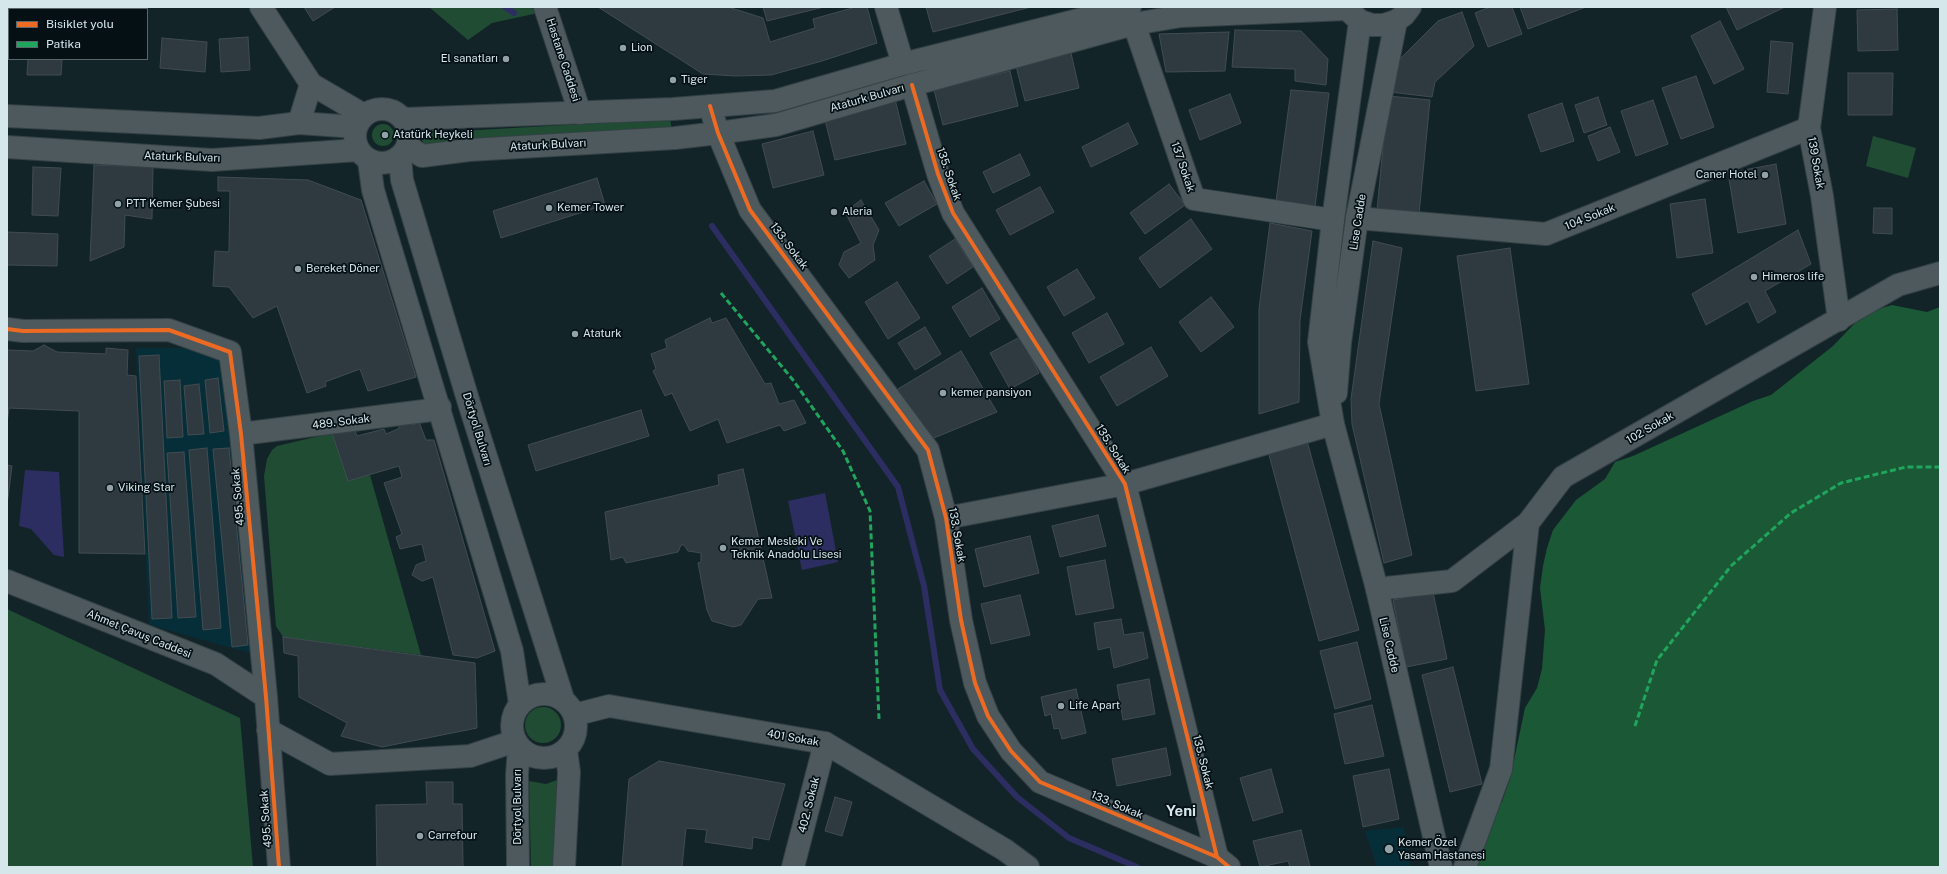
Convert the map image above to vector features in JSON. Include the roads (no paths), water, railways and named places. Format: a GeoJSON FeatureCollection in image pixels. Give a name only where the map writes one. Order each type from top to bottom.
{"type":"FeatureCollection","features":[{"type":"Feature","properties":{"kind":"street"},"geometry":{"type":"LineString","coordinates":[[261,7],[311,84],[360,121]]}},
{"type":"Feature","properties":{"kind":"street","name":"Hastane Caddesi"},"geometry":{"type":"LineString","coordinates":[[545,7],[580,113]]}},
{"type":"Feature","properties":{"kind":"street"},"geometry":{"type":"LineString","coordinates":[[886,7],[903,64]]}},
{"type":"Feature","properties":{"kind":"street","name":"139 Sokak"},"geometry":{"type":"LineString","coordinates":[[1825,7],[1809,128],[1822,196],[1839,320]]}},
{"type":"Feature","properties":{"kind":"street","name":"Ataturk Bulvarı"},"geometry":{"type":"LineString","coordinates":[[404,119],[580,113],[775,101],[903,64],[1132,16],[1351,12],[1372,25],[1384,25],[1403,14]]}},
{"type":"Feature","properties":{"kind":"street","name":"Lise Cadde"},"geometry":{"type":"LineString","coordinates":[[1351,12],[1333,220],[1319,342],[1333,424],[1377,589],[1441,867]]}},
{"type":"Feature","properties":{"kind":"street","name":"Lise Cadde"},"geometry":{"type":"LineString","coordinates":[[1333,424],[1340,343],[1357,218],[1403,14]]}},
{"type":"Feature","properties":{"kind":"street","name":"Ataturk Bulvarı"},"geometry":{"type":"LineString","coordinates":[[404,152],[422,156],[469,150],[675,138],[776,125],[912,85],[1132,16]]}},
{"type":"Feature","properties":{"kind":"street","name":"137 Sokak"},"geometry":{"type":"LineString","coordinates":[[1132,16],[1194,199],[1333,220]]}},
{"type":"Feature","properties":{"kind":"street"},"geometry":{"type":"LineString","coordinates":[[299,123],[311,84]]}},
{"type":"Feature","properties":{"kind":"street","name":"135. Sokak"},"geometry":{"type":"LineString","coordinates":[[912,85],[938,174],[953,213],[1125,484],[1223,862]]}},
{"type":"Feature","properties":{"kind":"street","name":"133. Sokak"},"geometry":{"type":"LineString","coordinates":[[710,106],[718,133],[750,210],[928,450],[946,518],[962,620],[975,683],[988,716],[1012,751],[1040,782],[1223,862]]}},
{"type":"Feature","properties":{"kind":"street"},"geometry":{"type":"LineString","coordinates":[[363,155],[382,164],[394,160],[404,152],[409,132],[404,119],[397,113],[380,108],[371,110],[360,121],[355,142],[363,155],[374,190],[512,652],[520,704]]}},
{"type":"Feature","properties":{"kind":"street"},"geometry":{"type":"LineString","coordinates":[[7,116],[258,128],[299,123],[360,121]]}},
{"type":"Feature","properties":{"kind":"street","name":"104 Sokak"},"geometry":{"type":"LineString","coordinates":[[1357,218],[1546,234],[1809,128]]}},
{"type":"Feature","properties":{"kind":"street","name":"Ataturk Bulvarı"},"geometry":{"type":"LineString","coordinates":[[7,147],[212,160],[363,155]]}},
{"type":"Feature","properties":{"kind":"street","name":"Dörtyol Bulvarı"},"geometry":{"type":"LineString","coordinates":[[404,152],[402,180],[476,424],[568,707]]}},
{"type":"Feature","properties":{"kind":"street","name":"102 Sokak"},"geometry":{"type":"LineString","coordinates":[[1377,589],[1452,582],[1528,523],[1563,477],[1898,285],[1940,273]]}},
{"type":"Feature","properties":{"kind":"street","name":"495. Sokak"},"geometry":{"type":"LineString","coordinates":[[7,329],[23,331],[170,330],[230,352],[240,434],[266,697],[279,867]]}},
{"type":"Feature","properties":{"kind":"street","name":"489. Sokak"},"geometry":{"type":"LineString","coordinates":[[240,434],[432,410],[440,407]]}},
{"type":"Feature","properties":{"kind":"street"},"geometry":{"type":"LineString","coordinates":[[946,518],[1125,484],[1333,424]]}},
{"type":"Feature","properties":{"kind":"street"},"geometry":{"type":"LineString","coordinates":[[1465,867],[1501,768],[1528,523]]}},
{"type":"Feature","properties":{"kind":"street","name":"Ahmet Çavuş Caddesi"},"geometry":{"type":"LineString","coordinates":[[7,581],[216,664],[266,697]]}},
{"type":"Feature","properties":{"kind":"street"},"geometry":{"type":"LineString","coordinates":[[544,693],[568,707],[576,723],[576,732],[573,740],[566,750],[549,758],[538,758],[527,754],[517,744],[511,727],[514,711],[520,704],[532,695],[544,693]]}},
{"type":"Feature","properties":{"kind":"street","name":"401 Sokak"},"geometry":{"type":"LineString","coordinates":[[568,707],[609,706],[825,744],[1006,859],[1028,867]]}},
{"type":"Feature","properties":{"kind":"street"},"geometry":{"type":"LineString","coordinates":[[268,730],[330,764],[470,756],[517,744]]}},
{"type":"Feature","properties":{"kind":"street","name":"Dörtyol Bulvarı"},"geometry":{"type":"LineString","coordinates":[[517,744],[518,867]]}},
{"type":"Feature","properties":{"kind":"street","name":"402. Sokak"},"geometry":{"type":"LineString","coordinates":[[793,867],[825,744]]}},
{"type":"Feature","properties":{"kind":"street"},"geometry":{"type":"LineString","coordinates":[[564,867],[569,772],[566,750]]}},
{"type":"Feature","properties":{"kind":"waterway"},"geometry":{"type":"LineString","coordinates":[[505,7],[514,13]]}},
{"type":"Feature","properties":{"kind":"waterway"},"geometry":{"type":"LineString","coordinates":[[712,226],[898,487],[924,586],[940,690],[973,749],[1017,797],[1069,838],[1137,867]]}},
{"type":"Feature","properties":{"kind":"place","name":"Lion"},"geometry":{"type":"Point","coordinates":[623,48]}},
{"type":"Feature","properties":{"kind":"place","name":"El sanatları"},"geometry":{"type":"Point","coordinates":[506,59]}},
{"type":"Feature","properties":{"kind":"place","name":"Tiger"},"geometry":{"type":"Point","coordinates":[673,80]}},
{"type":"Feature","properties":{"kind":"place","name":"Atatürk Heykeli"},"geometry":{"type":"Point","coordinates":[385,135]}},
{"type":"Feature","properties":{"kind":"place","name":"Caner Hotel"},"geometry":{"type":"Point","coordinates":[1765,175]}},
{"type":"Feature","properties":{"kind":"place","name":"PTT Kemer Şubesi"},"geometry":{"type":"Point","coordinates":[118,204]}},
{"type":"Feature","properties":{"kind":"place","name":"Kemer Tower"},"geometry":{"type":"Point","coordinates":[549,208]}},
{"type":"Feature","properties":{"kind":"place","name":"Aleria"},"geometry":{"type":"Point","coordinates":[834,212]}},
{"type":"Feature","properties":{"kind":"place","name":"Bereket Döner"},"geometry":{"type":"Point","coordinates":[298,269]}},
{"type":"Feature","properties":{"kind":"place","name":"Himeros life"},"geometry":{"type":"Point","coordinates":[1754,277]}},
{"type":"Feature","properties":{"kind":"place","name":"Ataturk"},"geometry":{"type":"Point","coordinates":[575,334]}},
{"type":"Feature","properties":{"kind":"place","name":"kemer pansiyon"},"geometry":{"type":"Point","coordinates":[943,393]}},
{"type":"Feature","properties":{"kind":"place","name":"Viking Star"},"geometry":{"type":"Point","coordinates":[110,488]}},
{"type":"Feature","properties":{"kind":"place","name":"Kemer Mesleki Ve Teknik Anadolu Lisesi"},"geometry":{"type":"Point","coordinates":[723,548]}},
{"type":"Feature","properties":{"kind":"place","name":"Life Apart"},"geometry":{"type":"Point","coordinates":[1061,706]}},
{"type":"Feature","properties":{"kind":"place","name":"Carrefour"},"geometry":{"type":"Point","coordinates":[420,836]}},
{"type":"Feature","properties":{"kind":"place","name":"Kemer Özel Yasam Hastanesi"},"geometry":{"type":"Point","coordinates":[1389,849]}},
{"type":"Feature","properties":{"kind":"district","name":"Yeni"},"geometry":{"type":"Point","coordinates":[1181,811]}}]}
